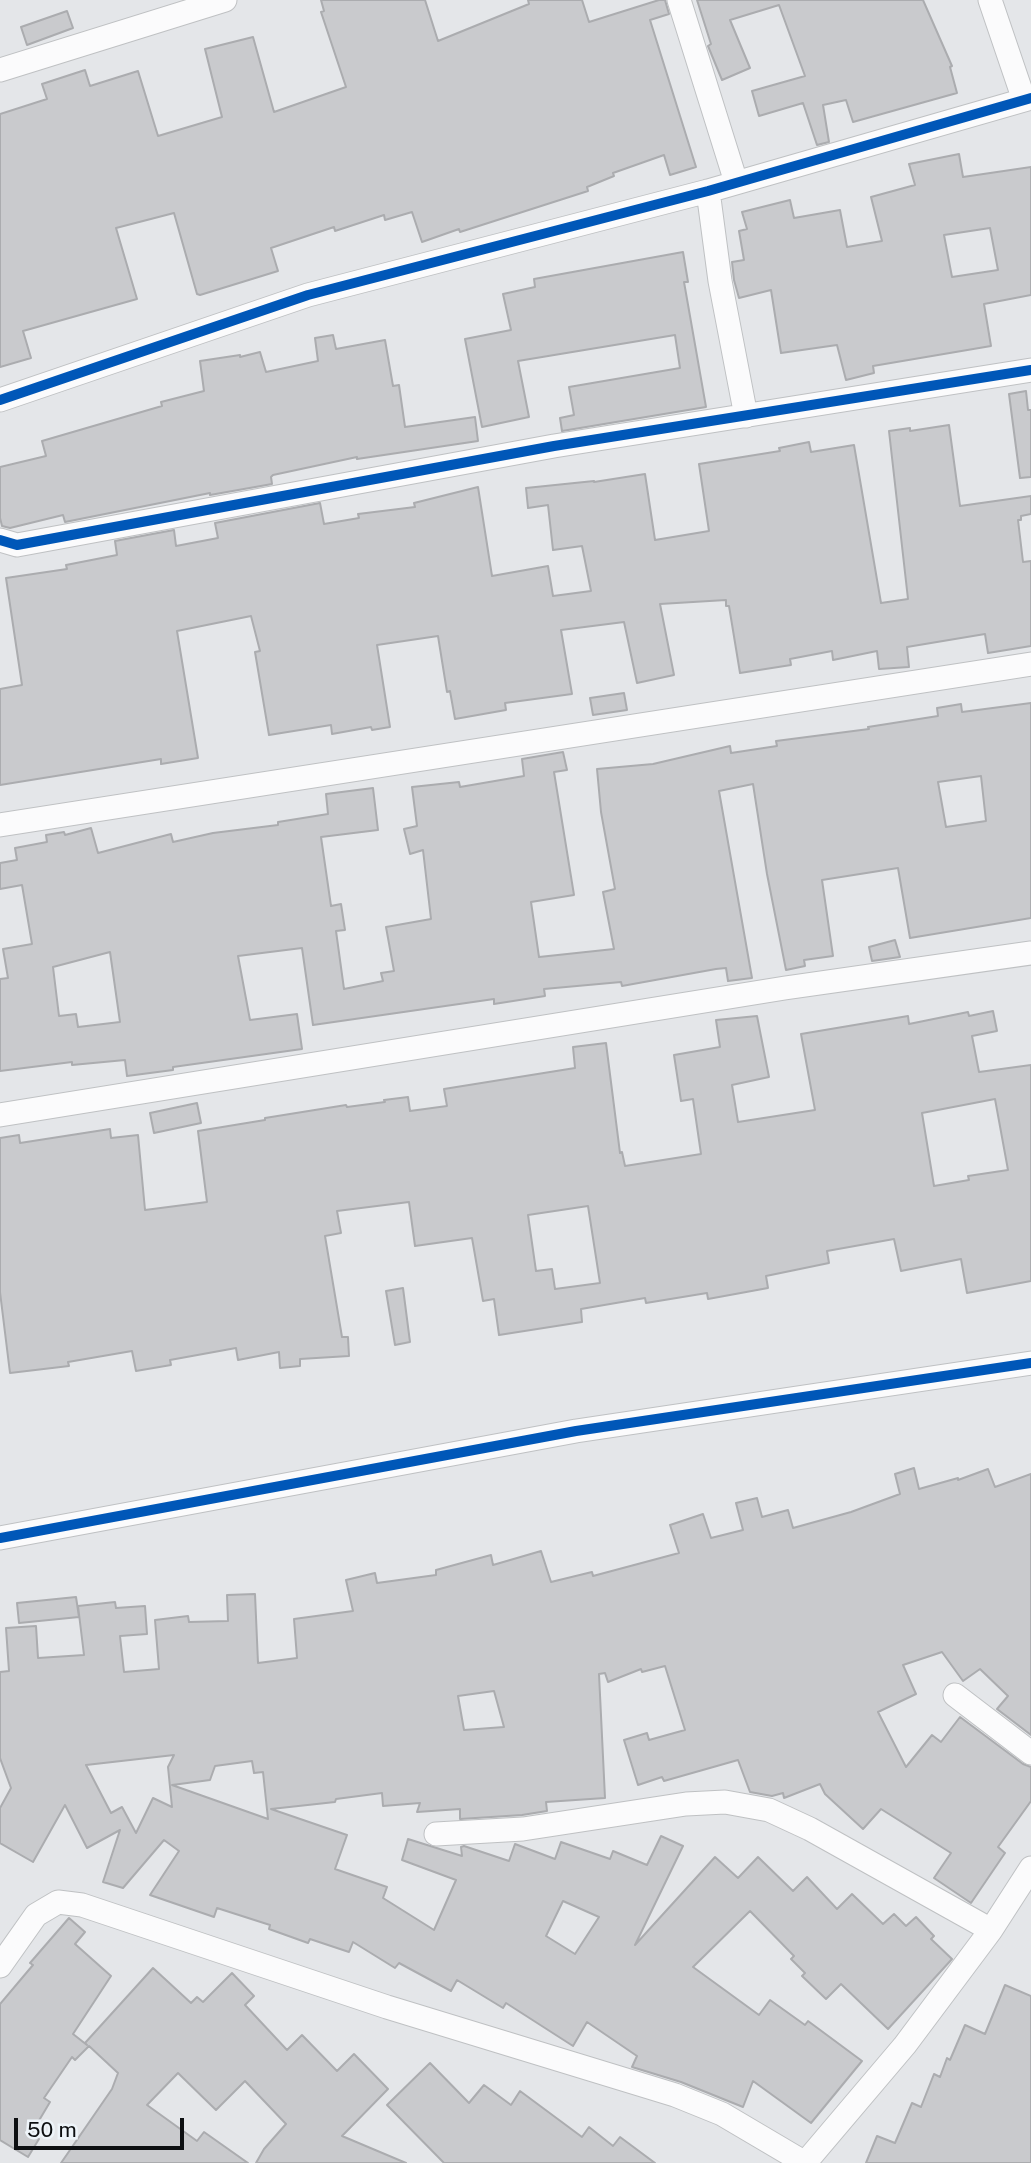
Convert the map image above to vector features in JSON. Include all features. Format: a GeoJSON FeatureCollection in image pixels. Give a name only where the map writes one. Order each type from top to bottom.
{"type":"FeatureCollection","features":[{"type":"Feature","properties":{"kind":"street"},"geometry":{"type":"LineString","coordinates":[[0,70],[225,0]]}},
{"type":"Feature","properties":{"kind":"street"},"geometry":{"type":"LineString","coordinates":[[680,0],[736,183]]}},
{"type":"Feature","properties":{"kind":"street"},"geometry":{"type":"LineString","coordinates":[[0,400],[308,295],[708,191],[1027,99],[990,0]]}},
{"type":"Feature","properties":{"kind":"street"},"geometry":{"type":"LineString","coordinates":[[708,191],[720,281],[746,416]]}},
{"type":"Feature","properties":{"kind":"street"},"geometry":{"type":"LineString","coordinates":[[0,540],[17,545],[554,446],[1031,370]]}},
{"type":"Feature","properties":{"kind":"street"},"geometry":{"type":"LineString","coordinates":[[0,825],[1031,664]]}},
{"type":"Feature","properties":{"kind":"street"},"geometry":{"type":"LineString","coordinates":[[0,1115],[785,988],[1031,953]]}},
{"type":"Feature","properties":{"kind":"street"},"geometry":{"type":"LineString","coordinates":[[0,1538],[576,1431],[1031,1363]]}},
{"type":"Feature","properties":{"kind":"street"},"geometry":{"type":"LineString","coordinates":[[955,1695],[1031,1753]]}},
{"type":"Feature","properties":{"kind":"street"},"geometry":{"type":"LineString","coordinates":[[436,1834],[523,1829],[686,1804],[725,1802],[769,1810],[810,1829],[990,1930]]}},
{"type":"Feature","properties":{"kind":"street"},"geometry":{"type":"LineString","coordinates":[[0,1966],[36,1915],[58,1902],[82,1905],[387,2007],[675,2095],[722,2114],[805,2163],[905,2045],[990,1930],[1031,1868]]}},
{"type":"Feature","properties":{"kind":"building"},"geometry":{"type":"Polygon","coordinates":[[[321,0],[425,0],[438,41],[529,4],[528,0],[582,0],[589,22],[665,0],[669,14],[650,20],[696,167],[670,175],[664,155],[613,173],[614,176],[587,187],[588,191],[422,242],[412,212],[385,220],[384,215],[335,231],[334,227],[271,248],[278,271],[200,295],[197,294],[174,213],[116,228],[137,299],[23,331],[31,358],[0,367],[0,114],[47,99],[42,84],[85,70],[90,86],[138,71],[158,136],[222,117],[205,49],[253,37],[274,112],[346,87],[321,12],[324,11],[321,0]]]}},
{"type":"Feature","properties":{"kind":"building"},"geometry":{"type":"Polygon","coordinates":[[[697,0],[923,0],[952,66],[950,67],[957,93],[853,122],[846,100],[823,105],[829,142],[817,145],[803,103],[759,116],[752,91],[805,76],[779,5],[730,20],[750,68],[722,80],[708,46],[711,44],[697,0]]]}},
{"type":"Feature","properties":{"kind":"building"},"geometry":{"type":"Polygon","coordinates":[[[67,11],[73,28],[27,45],[21,27],[67,11]]]}},
{"type":"Feature","properties":{"kind":"building"},"geometry":{"type":"Polygon","coordinates":[[[959,154],[963,177],[1031,167],[1031,295],[984,304],[991,346],[873,366],[874,373],[846,380],[837,345],[781,353],[771,290],[739,298],[734,280],[732,262],[744,260],[739,231],[747,229],[742,212],[790,200],[794,218],[840,210],[847,247],[882,241],[871,197],[915,185],[909,164],[959,154]],[[990,228],[944,235],[952,277],[998,270],[990,228]]]}},
{"type":"Feature","properties":{"kind":"building"},"geometry":{"type":"Polygon","coordinates":[[[683,252],[688,282],[684,282],[706,407],[562,431],[560,418],[574,415],[569,387],[680,368],[675,335],[518,361],[529,417],[482,427],[465,339],[511,330],[503,294],[535,287],[534,279],[683,252]]]}},
{"type":"Feature","properties":{"kind":"building"},"geometry":{"type":"Polygon","coordinates":[[[333,335],[336,349],[385,340],[393,386],[399,385],[405,427],[475,417],[478,441],[357,457],[273,475],[272,484],[210,493],[65,522],[63,515],[10,528],[2,526],[0,467],[46,456],[42,441],[162,406],[161,402],[204,391],[200,361],[260,352],[266,372],[318,361],[315,338],[333,335]]]}},
{"type":"Feature","properties":{"kind":"building"},"geometry":{"type":"Polygon","coordinates":[[[1026,391],[1028,410],[1031,410],[1031,477],[1020,478],[1009,394],[1026,391]]]}},
{"type":"Feature","properties":{"kind":"building"},"geometry":{"type":"Polygon","coordinates":[[[949,425],[960,506],[1031,496],[1031,514],[1021,516],[1021,520],[1018,520],[1023,562],[1031,561],[1031,646],[988,653],[985,634],[907,647],[909,667],[879,669],[877,651],[833,660],[832,651],[790,659],[791,665],[740,673],[726,600],[660,604],[674,675],[637,683],[624,622],[561,630],[572,694],[505,703],[506,710],[455,719],[450,691],[447,692],[438,636],[377,645],[390,727],[372,730],[371,727],[332,734],[331,725],[269,735],[255,652],[260,651],[251,616],[177,631],[198,758],[161,764],[161,759],[0,785],[0,689],[22,685],[6,578],[67,569],[66,565],[117,555],[115,541],[174,530],[176,546],[218,538],[215,523],[320,503],[324,524],[359,518],[358,514],[415,507],[414,503],[478,487],[492,576],[548,566],[553,596],[591,591],[582,546],[553,550],[548,505],[528,508],[526,488],[645,474],[655,540],[709,531],[699,464],[780,451],[779,448],[809,442],[811,452],[854,445],[881,603],[908,599],[889,431],[949,425]]]}},
{"type":"Feature","properties":{"kind":"building"},"geometry":{"type":"Polygon","coordinates":[[[624,693],[627,710],[593,715],[590,698],[624,693]]]}},
{"type":"Feature","properties":{"kind":"building"},"geometry":{"type":"Polygon","coordinates":[[[1031,703],[1031,918],[910,938],[898,868],[822,880],[833,956],[804,960],[805,966],[786,970],[753,784],[719,791],[752,978],[728,981],[726,968],[716,969],[622,986],[621,982],[544,989],[545,996],[494,1004],[494,999],[313,1025],[302,948],[238,956],[250,1020],[297,1014],[302,1049],[127,1076],[125,1060],[72,1065],[72,1062],[0,1071],[0,979],[8,978],[3,949],[32,944],[22,885],[0,889],[0,863],[17,860],[15,848],[47,842],[46,835],[64,832],[65,835],[91,828],[98,853],[171,834],[173,842],[328,814],[326,794],[373,788],[378,830],[321,837],[331,906],[341,904],[345,930],[336,931],[344,989],[383,981],[381,973],[394,971],[386,927],[431,919],[423,850],[410,854],[404,829],[417,826],[412,787],[459,782],[460,787],[524,776],[522,759],[563,752],[567,770],[554,772],[574,895],[531,902],[539,957],[614,949],[603,892],[615,889],[601,812],[597,769],[653,764],[730,746],[731,753],[777,746],[776,741],[869,729],[868,727],[938,716],[937,708],[961,704],[962,712],[1031,703]],[[981,776],[938,782],[946,827],[986,821],[981,776]],[[110,952],[53,967],[59,1016],[76,1014],[78,1027],[120,1022],[110,952]]]}},
{"type":"Feature","properties":{"kind":"building"},"geometry":{"type":"Polygon","coordinates":[[[895,940],[900,957],[872,961],[869,947],[895,940]]]}},
{"type":"Feature","properties":{"kind":"building"},"geometry":{"type":"Polygon","coordinates":[[[993,1011],[997,1031],[972,1036],[979,1072],[1031,1065],[1031,1281],[967,1293],[961,1259],[901,1271],[894,1239],[827,1251],[829,1263],[766,1276],[768,1288],[708,1299],[707,1293],[646,1303],[645,1298],[581,1309],[582,1322],[499,1335],[494,1299],[483,1301],[472,1238],[415,1246],[409,1202],[337,1211],[341,1233],[325,1236],[342,1337],[348,1337],[349,1356],[300,1359],[300,1366],[280,1368],[279,1352],[238,1360],[236,1348],[170,1360],[171,1365],[136,1371],[132,1351],[68,1362],[69,1366],[10,1373],[0,1292],[0,1138],[19,1135],[20,1143],[110,1129],[111,1138],[138,1135],[145,1210],[207,1202],[198,1131],[265,1118],[408,1097],[410,1111],[447,1106],[444,1089],[575,1068],[573,1047],[606,1043],[620,1153],[622,1152],[625,1166],[701,1154],[693,1099],[681,1101],[674,1055],[720,1047],[716,1020],[757,1016],[769,1077],[732,1085],[738,1122],[815,1110],[801,1034],[908,1016],[909,1024],[968,1012],[969,1016],[993,1011]],[[995,1099],[922,1113],[934,1186],[969,1180],[968,1176],[1008,1170],[995,1099]],[[588,1206],[528,1215],[536,1271],[552,1269],[555,1289],[600,1283],[588,1206]]]}},
{"type":"Feature","properties":{"kind":"building"},"geometry":{"type":"Polygon","coordinates":[[[197,1103],[201,1123],[154,1133],[150,1113],[197,1103]]]}},
{"type":"Feature","properties":{"kind":"building"},"geometry":{"type":"Polygon","coordinates":[[[403,1288],[410,1342],[395,1345],[386,1291],[403,1288]]]}},
{"type":"Feature","properties":{"kind":"building"},"geometry":{"type":"Polygon","coordinates":[[[914,1468],[919,1489],[958,1480],[988,1469],[995,1487],[1031,1474],[1031,1735],[997,1709],[1008,1696],[980,1669],[963,1681],[942,1652],[903,1665],[916,1694],[878,1712],[906,1767],[932,1735],[941,1742],[960,1717],[1023,1764],[1031,1767],[1031,1801],[998,1847],[1005,1853],[971,1903],[934,1878],[951,1853],[881,1809],[863,1829],[825,1794],[820,1784],[784,1798],[783,1793],[772,1796],[750,1792],[738,1760],[664,1781],[662,1777],[638,1785],[624,1740],[647,1733],[649,1740],[685,1730],[665,1666],[642,1672],[641,1669],[608,1682],[605,1673],[599,1674],[605,1798],[546,1802],[547,1811],[522,1815],[460,1819],[460,1809],[417,1812],[420,1803],[383,1806],[382,1793],[336,1799],[335,1802],[271,1809],[347,1835],[335,1869],[387,1887],[383,1898],[434,1930],[456,1880],[402,1860],[408,1839],[462,1856],[461,1847],[464,1846],[509,1861],[515,1844],[555,1859],[561,1842],[610,1859],[613,1851],[647,1865],[661,1836],[683,1846],[635,1945],[715,1857],[738,1878],[758,1857],[793,1891],[807,1877],[837,1909],[852,1894],[883,1924],[894,1914],[906,1926],[916,1917],[934,1936],[931,1939],[952,1959],[888,2029],[841,1984],[826,1999],[802,1976],[805,1973],[791,1959],[794,1956],[750,1911],[693,1967],[759,2015],[770,2000],[805,2025],[808,2021],[862,2061],[811,2123],[753,2081],[743,2107],[681,2082],[632,2067],[637,2056],[587,2022],[573,2046],[506,2003],[503,2008],[457,1980],[451,1991],[399,1963],[395,1968],[353,1942],[349,1952],[310,1939],[308,1943],[269,1929],[270,1925],[217,1908],[214,1917],[150,1895],[179,1851],[164,1840],[123,1888],[103,1882],[120,1830],[87,1848],[65,1805],[33,1862],[0,1843],[0,1808],[11,1788],[0,1758],[0,1672],[9,1671],[6,1628],[36,1626],[38,1658],[84,1655],[78,1606],[115,1602],[116,1608],[145,1606],[147,1634],[120,1636],[124,1672],[159,1669],[155,1620],[188,1616],[189,1622],[228,1621],[227,1595],[255,1594],[258,1663],[297,1658],[294,1619],[353,1611],[346,1580],[375,1573],[377,1583],[436,1575],[436,1570],[491,1555],[493,1565],[541,1551],[551,1582],[592,1572],[593,1576],[679,1553],[670,1525],[703,1514],[711,1538],[743,1530],[736,1503],[757,1498],[762,1517],[788,1510],[793,1528],[851,1512],[900,1494],[895,1474],[914,1468]],[[494,1691],[458,1696],[464,1730],[504,1727],[494,1691]],[[174,1755],[86,1765],[111,1813],[122,1807],[136,1833],[153,1798],[172,1807],[168,1767],[174,1755]],[[252,1761],[215,1766],[210,1780],[172,1785],[268,1819],[263,1772],[254,1773],[252,1761]],[[563,1901],[546,1936],[575,1954],[599,1917],[563,1901]]]}},
{"type":"Feature","properties":{"kind":"building"},"geometry":{"type":"Polygon","coordinates":[[[76,1597],[79,1617],[19,1623],[17,1603],[76,1597]]]}},
{"type":"Feature","properties":{"kind":"building"},"geometry":{"type":"Polygon","coordinates":[[[69,1918],[85,1932],[75,1944],[111,1976],[73,2034],[87,2045],[85,2043],[153,1968],[191,2003],[197,1997],[203,2002],[232,1973],[254,1996],[245,2005],[287,2050],[302,2035],[337,2071],[354,2054],[388,2089],[342,2136],[406,2163],[256,2163],[264,2149],[286,2124],[245,2081],[216,2110],[178,2073],[147,2105],[197,2141],[204,2132],[248,2163],[61,2163],[112,2089],[118,2073],[89,2046],[75,2060],[72,2057],[44,2098],[50,2102],[31,2134],[39,2139],[28,2157],[0,2140],[0,2004],[33,1965],[30,1963],[69,1918]]]}},
{"type":"Feature","properties":{"kind":"building"},"geometry":{"type":"Polygon","coordinates":[[[1005,1985],[1031,1996],[1031,2163],[866,2163],[877,2136],[895,2143],[912,2103],[921,2107],[934,2074],[940,2077],[965,2025],[985,2034],[1005,1985]]]}},
{"type":"Feature","properties":{"kind":"building"},"geometry":{"type":"Polygon","coordinates":[[[430,2063],[469,2103],[484,2085],[511,2105],[520,2091],[582,2137],[589,2127],[613,2146],[620,2137],[655,2163],[444,2163],[387,2105],[430,2063]]]}},
{"type":"Feature","properties":{"kind":"cycle path"},"geometry":{"type":"LineString","coordinates":[[0,400],[308,295],[708,191],[1031,98]]}},
{"type":"Feature","properties":{"kind":"cycle path"},"geometry":{"type":"LineString","coordinates":[[0,540],[17,545],[554,446],[1031,370]]}},
{"type":"Feature","properties":{"kind":"cycle path"},"geometry":{"type":"LineString","coordinates":[[0,1538],[576,1431],[1031,1363]]}}]}
